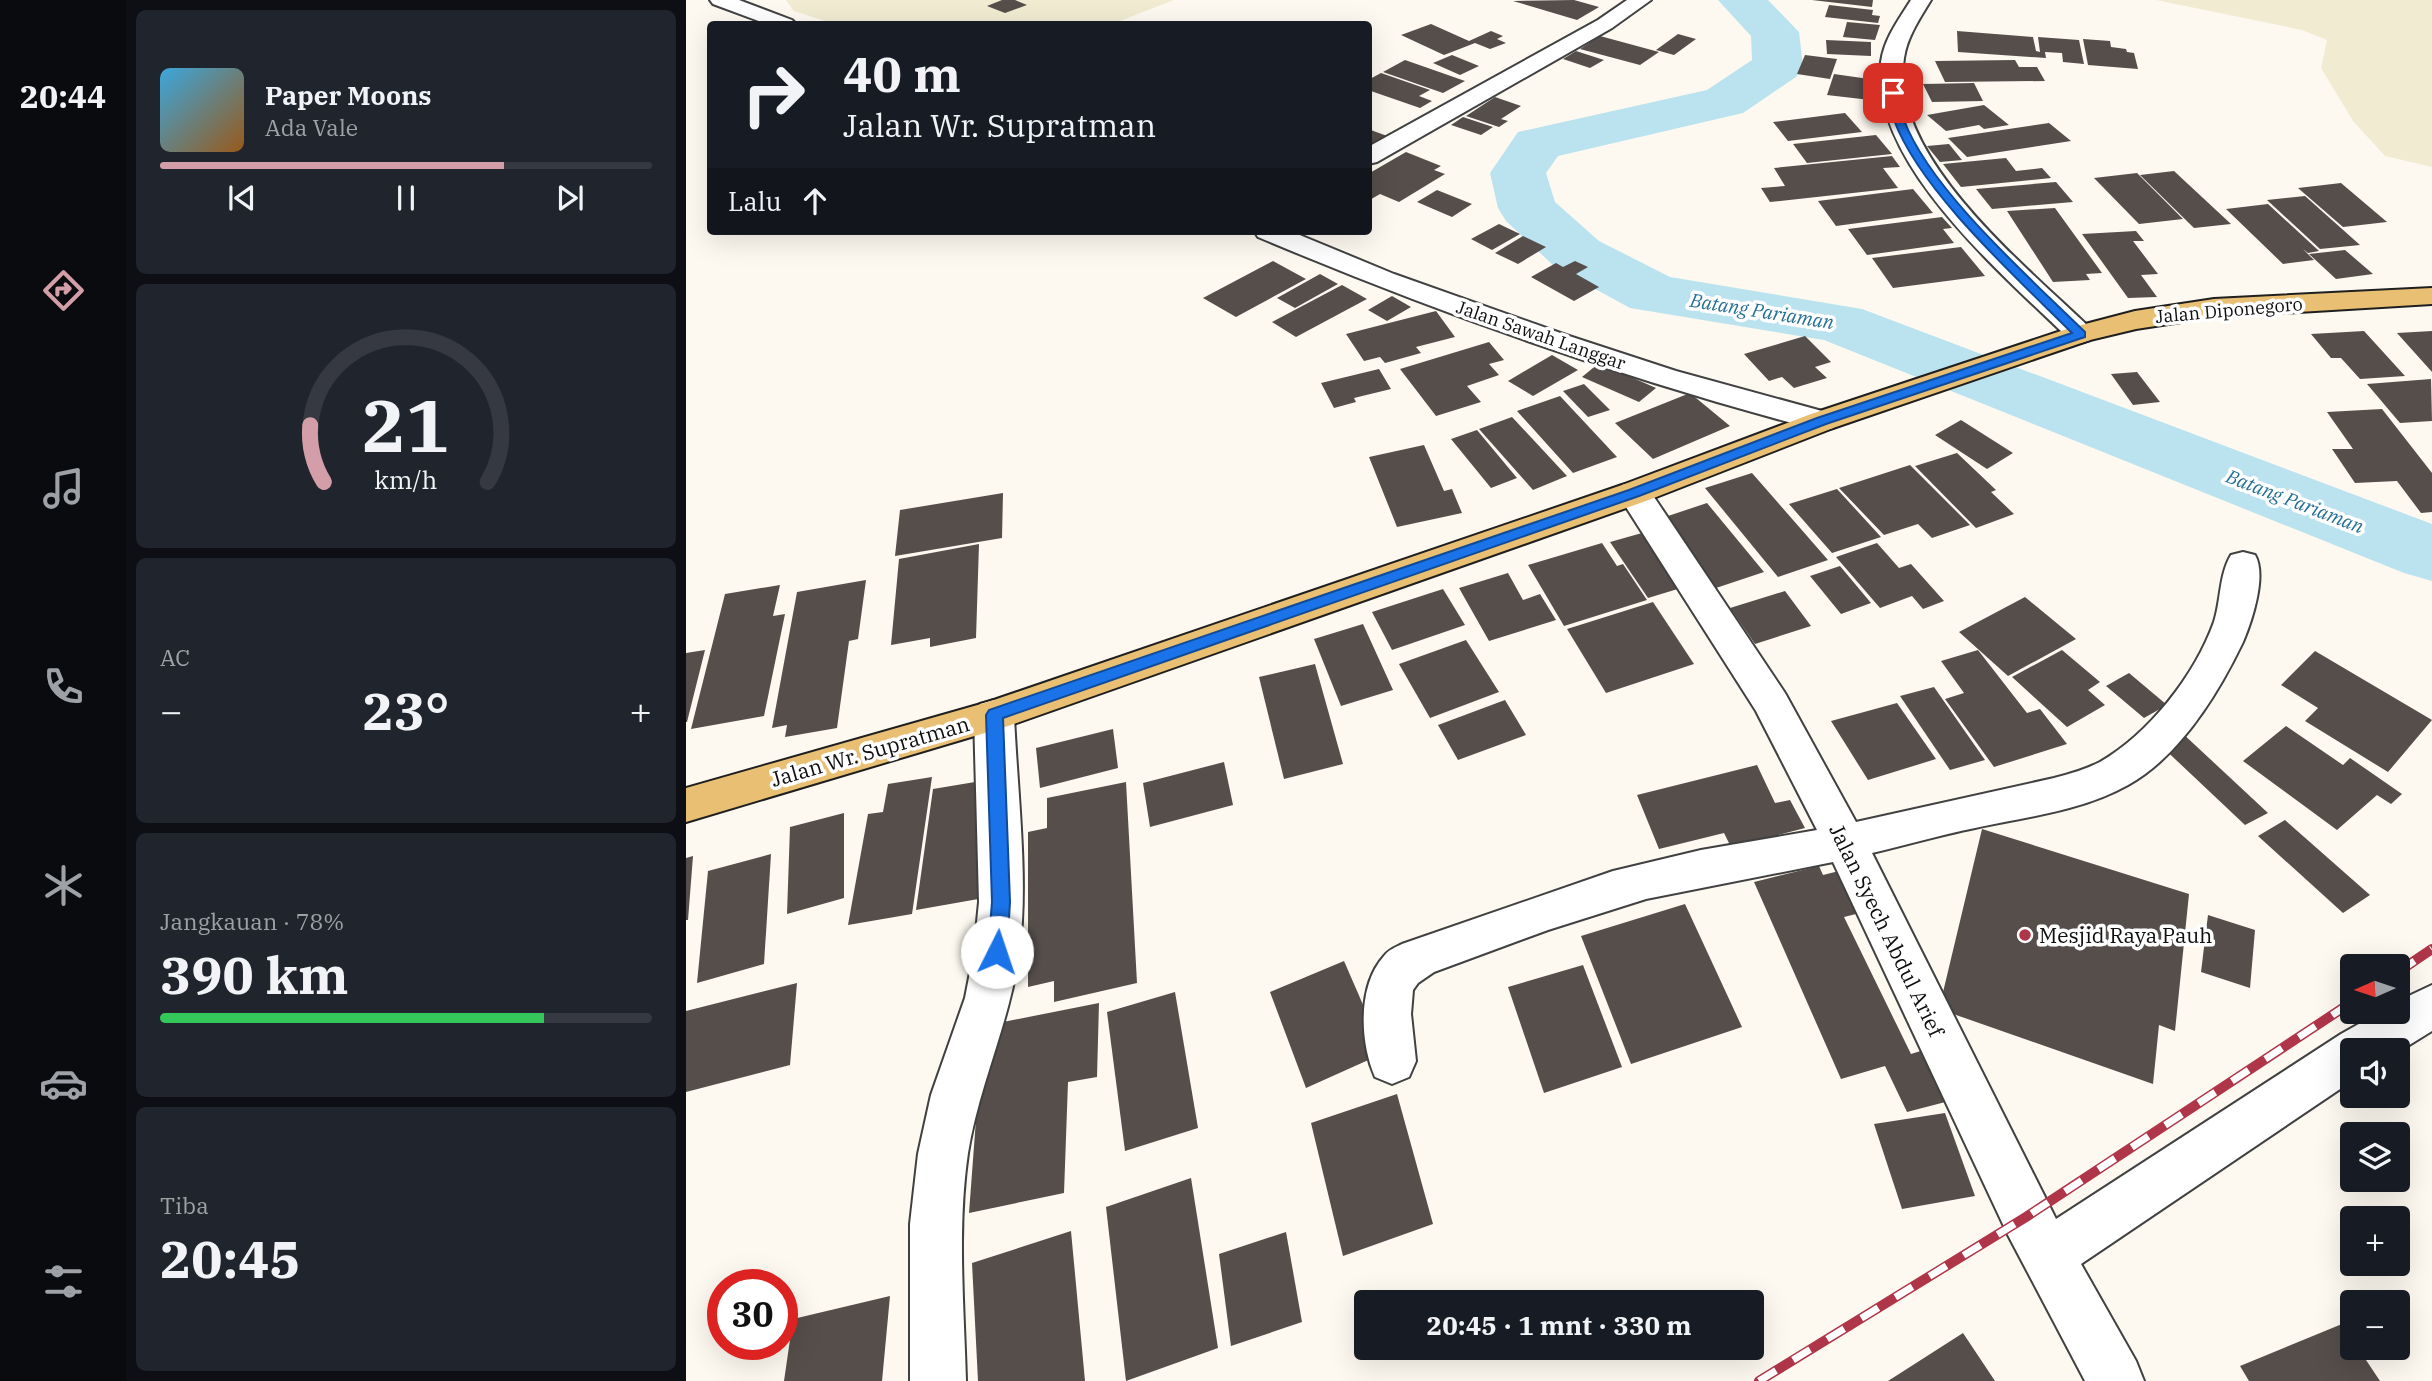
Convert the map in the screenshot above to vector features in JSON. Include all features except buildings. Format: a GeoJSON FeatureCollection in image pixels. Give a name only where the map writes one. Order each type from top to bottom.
{"type":"FeatureCollection","features":[{"type":"Feature","properties":{"kind":"main road","name":"Jalan Diponegoro"},"geometry":{"type":"LineString","coordinates":[[1925,387],[2081,334],[2135,320],[2214,308],[2432,296]]}},
{"type":"Feature","properties":{"kind":"main road","name":"Jalan Wr. Supratman"},"geometry":{"type":"LineString","coordinates":[[686,805],[995,715],[1634,493],[1822,421],[1925,387]]}},
{"type":"Feature","properties":{"kind":"street"},"geometry":{"type":"LineString","coordinates":[[720,0],[777,21]]}},
{"type":"Feature","properties":{"kind":"street"},"geometry":{"type":"LineString","coordinates":[[1372,155],[1642,0]]}},
{"type":"Feature","properties":{"kind":"street"},"geometry":{"type":"LineString","coordinates":[[1921,0],[1892,61],[1893,93],[1898,119],[1913,148],[1943,191],[2006,261],[2081,334]]}},
{"type":"Feature","properties":{"kind":"street","name":"Jalan Sawah Langgar"},"geometry":{"type":"LineString","coordinates":[[1277,235],[1384,280],[1556,341],[1665,377],[1822,421]]}},
{"type":"Feature","properties":{"kind":"street","name":"Jalan Syech Abdul Arief"},"geometry":{"type":"LineString","coordinates":[[1634,493],[1771,703],[1845,842],[2047,1256],[2116,1381]]}},
{"type":"Feature","properties":{"kind":"street"},"geometry":{"type":"LineString","coordinates":[[1392,1061],[1388,1001],[1392,982],[1401,970],[1418,958],[1569,902],[1621,887],[1682,872],[1845,842],[2109,777],[2127,765],[2168,723],[2214,659],[2236,610],[2243,564]]}},
{"type":"Feature","properties":{"kind":"street"},"geometry":{"type":"LineString","coordinates":[[938,1381],[936,1224],[943,1154],[956,1095],[988,998],[997,952],[1001,902],[995,715]]}},
{"type":"Feature","properties":{"kind":"street"},"geometry":{"type":"LineString","coordinates":[[2378,1038],[2432,1006]]}},
{"type":"Feature","properties":{"kind":"street"},"geometry":{"type":"LineString","coordinates":[[2047,1256],[2340,1062]]}},
{"type":"Feature","properties":{"kind":"shaded area"},"geometry":{"type":"Polygon","coordinates":[[[786,0],[1174,0],[1120,21],[825,21],[794,11],[786,0]]]}},
{"type":"Feature","properties":{"kind":"shaded area"},"geometry":{"type":"Polygon","coordinates":[[[2156,0],[2432,0],[2432,167],[2385,156],[2353,121],[2321,68],[2327,40],[2302,30],[2156,0]]]}},
{"type":"Feature","properties":{"kind":"waterway","name":"Batang Pariaman"},"geometry":{"type":"LineString","coordinates":[[1741,0],[1775,32],[1778,66],[1724,102],[1538,144],[1518,173],[1527,208],[1577,254],[1653,294],[1839,323],[2432,554]]}},
{"type":"Feature","properties":{"kind":"railway"},"geometry":{"type":"LineString","coordinates":[[2410,964],[2432,949]]}},
{"type":"Feature","properties":{"kind":"railway"},"geometry":{"type":"LineString","coordinates":[[1759,1381],[2026,1217],[2340,1010]]}},
{"type":"Feature","properties":{"kind":"place","name":"Mesjid Raya Pauh"},"geometry":{"type":"Point","coordinates":[2025,935]}},
{"type":"Feature","properties":{"kind":"route"},"geometry":{"type":"LineString","coordinates":[[997,952],[1001,902],[995,715],[1634,493],[1822,421],[2081,334],[2006,261],[1943,191],[1913,148],[1898,119],[1893,93]]}}]}
